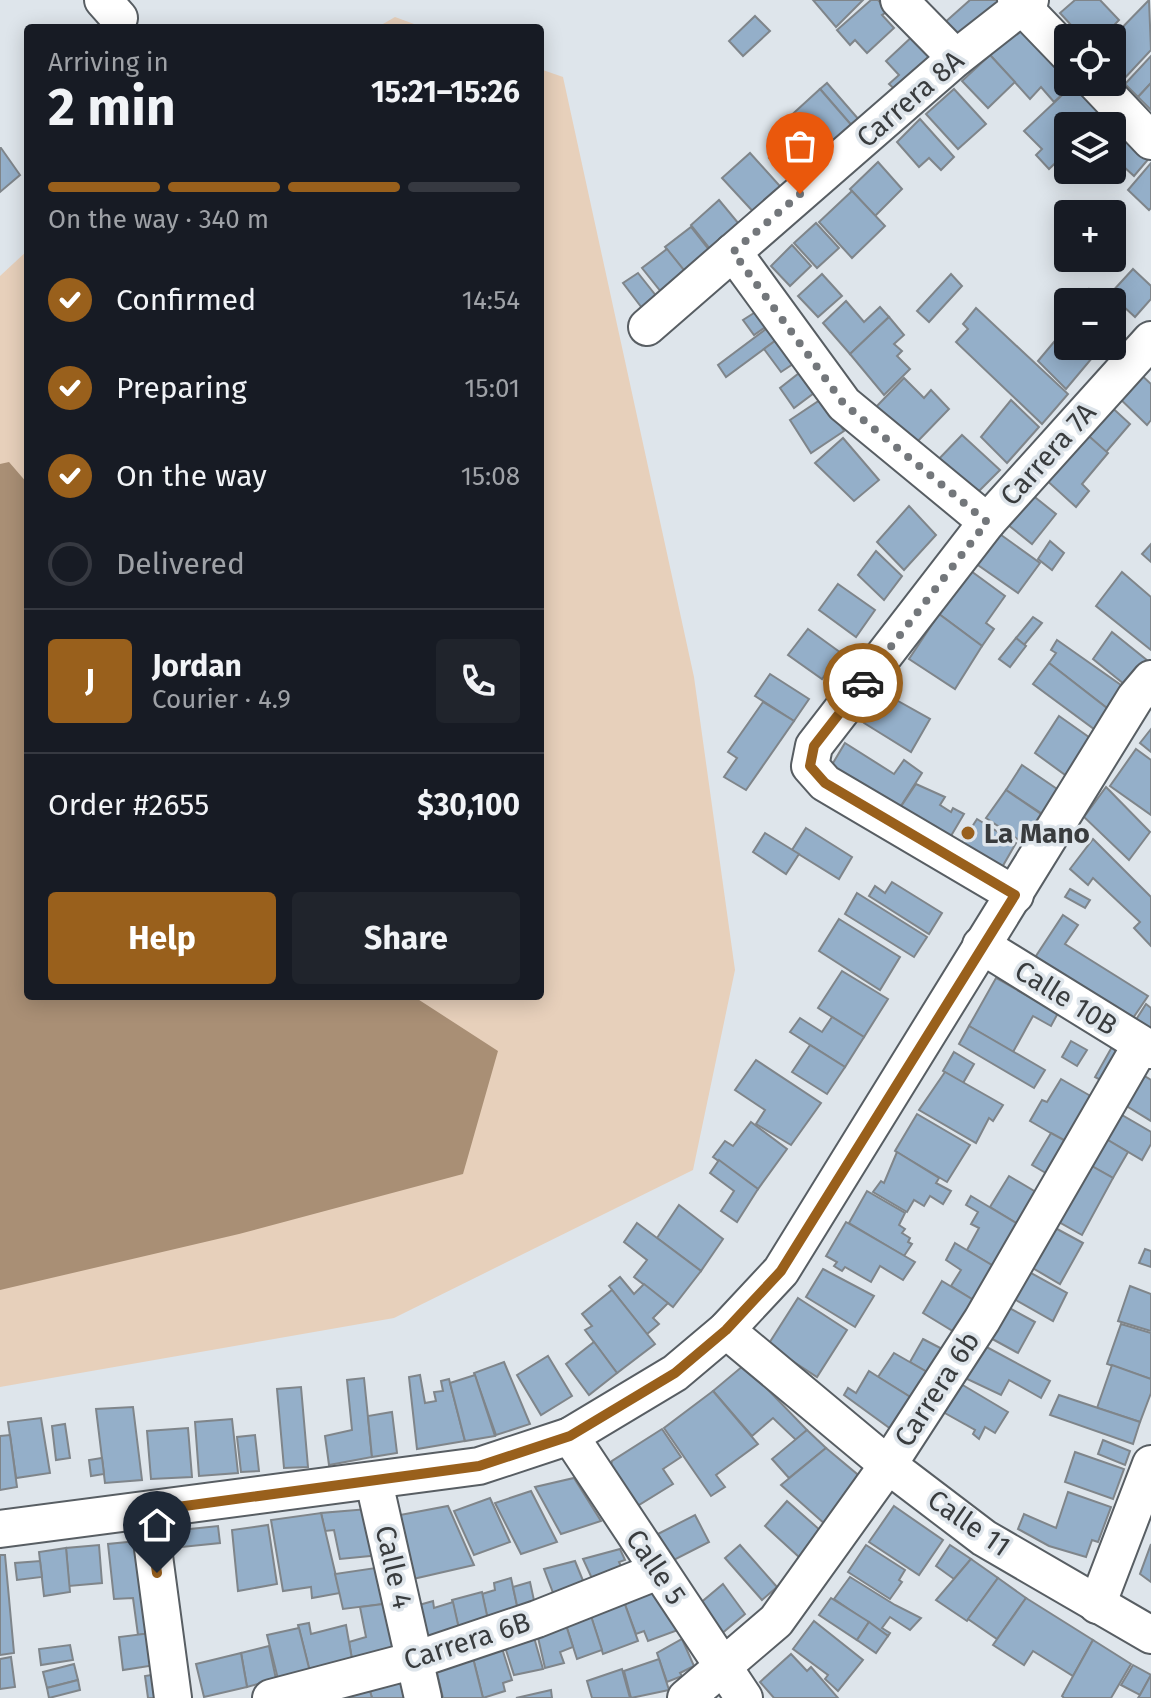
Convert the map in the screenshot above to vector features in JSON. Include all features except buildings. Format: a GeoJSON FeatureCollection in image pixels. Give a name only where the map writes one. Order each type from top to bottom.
{"type":"FeatureCollection","features":[{"type":"Feature","properties":{"kind":"street"},"geometry":{"type":"LineString","coordinates":[[899,0],[956,58]]}},
{"type":"Feature","properties":{"kind":"street"},"geometry":{"type":"LineString","coordinates":[[1022,2],[1054,38]]}},
{"type":"Feature","properties":{"kind":"street","name":"Carrera 8A"},"geometry":{"type":"LineString","coordinates":[[647,327],[1022,2]]}},
{"type":"Feature","properties":{"kind":"street"},"geometry":{"type":"LineString","coordinates":[[1108,96],[1151,141]]}},
{"type":"Feature","properties":{"kind":"street"},"geometry":{"type":"LineString","coordinates":[[733,252],[844,404],[987,522]]}},
{"type":"Feature","properties":{"kind":"street","name":"Carrera 7A"},"geometry":{"type":"LineString","coordinates":[[1015,895],[825,783],[810,766],[814,746],[987,522],[1151,340]]}},
{"type":"Feature","properties":{"kind":"street"},"geometry":{"type":"LineString","coordinates":[[0,1529],[479,1466],[570,1436],[675,1373],[726,1330],[781,1271],[1135,698],[1151,679]]}},
{"type":"Feature","properties":{"kind":"street","name":"Calle 10B"},"geometry":{"type":"LineString","coordinates":[[981,945],[1146,1048]]}},
{"type":"Feature","properties":{"kind":"street","name":"Carrera 6b"},"geometry":{"type":"LineString","coordinates":[[686,1698],[725,1668],[776,1621],[888,1465],[982,1320],[1146,1048]]}},
{"type":"Feature","properties":{"kind":"street","name":"Calle 11"},"geometry":{"type":"LineString","coordinates":[[726,1330],[888,1465],[984,1538],[1151,1635]]}},
{"type":"Feature","properties":{"kind":"street","name":"Calle 5"},"geometry":{"type":"LineString","coordinates":[[570,1436],[744,1698]]}},
{"type":"Feature","properties":{"kind":"street"},"geometry":{"type":"LineString","coordinates":[[1097,1605],[1151,1464]]}},
{"type":"Feature","properties":{"kind":"street","name":"Calle 4"},"geometry":{"type":"LineString","coordinates":[[374,1482],[423,1698]]}},
{"type":"Feature","properties":{"kind":"street"},"geometry":{"type":"LineString","coordinates":[[148,1511],[173,1698]]}},
{"type":"Feature","properties":{"kind":"street","name":"Carrera 6B"},"geometry":{"type":"LineString","coordinates":[[271,1698],[415,1660],[537,1619],[658,1571]]}},
{"type":"Feature","properties":{"kind":"shaded area"},"geometry":{"type":"Polygon","coordinates":[[[395,17],[414,24],[383,24],[395,17]]]}},
{"type":"Feature","properties":{"kind":"shaded area"},"geometry":{"type":"Polygon","coordinates":[[[544,70],[563,77],[694,677],[735,970],[693,1170],[394,1318],[0,1387],[0,276],[24,254],[24,1000],[544,1000],[544,70]]]}},
{"type":"Feature","properties":{"kind":"shaded area"},"geometry":{"type":"Polygon","coordinates":[[[9,462],[24,479],[24,1000],[419,1000],[498,1051],[463,1174],[239,1234],[0,1290],[0,464],[9,462]]]}},
{"type":"Feature","properties":{"kind":"way so far"},"geometry":{"type":"LineString","coordinates":[[800,194],[733,252],[844,404],[987,522],[863,683]]}},
{"type":"Feature","properties":{"kind":"place","name":"La Mano"},"geometry":{"type":"Point","coordinates":[968,833]}},
{"type":"Feature","properties":{"kind":"route"},"geometry":{"type":"LineString","coordinates":[[157,1573],[148,1511],[479,1466],[570,1436],[675,1373],[726,1330],[781,1271],[981,945],[1015,895],[825,783],[810,766],[814,746],[863,683]]}}]}
